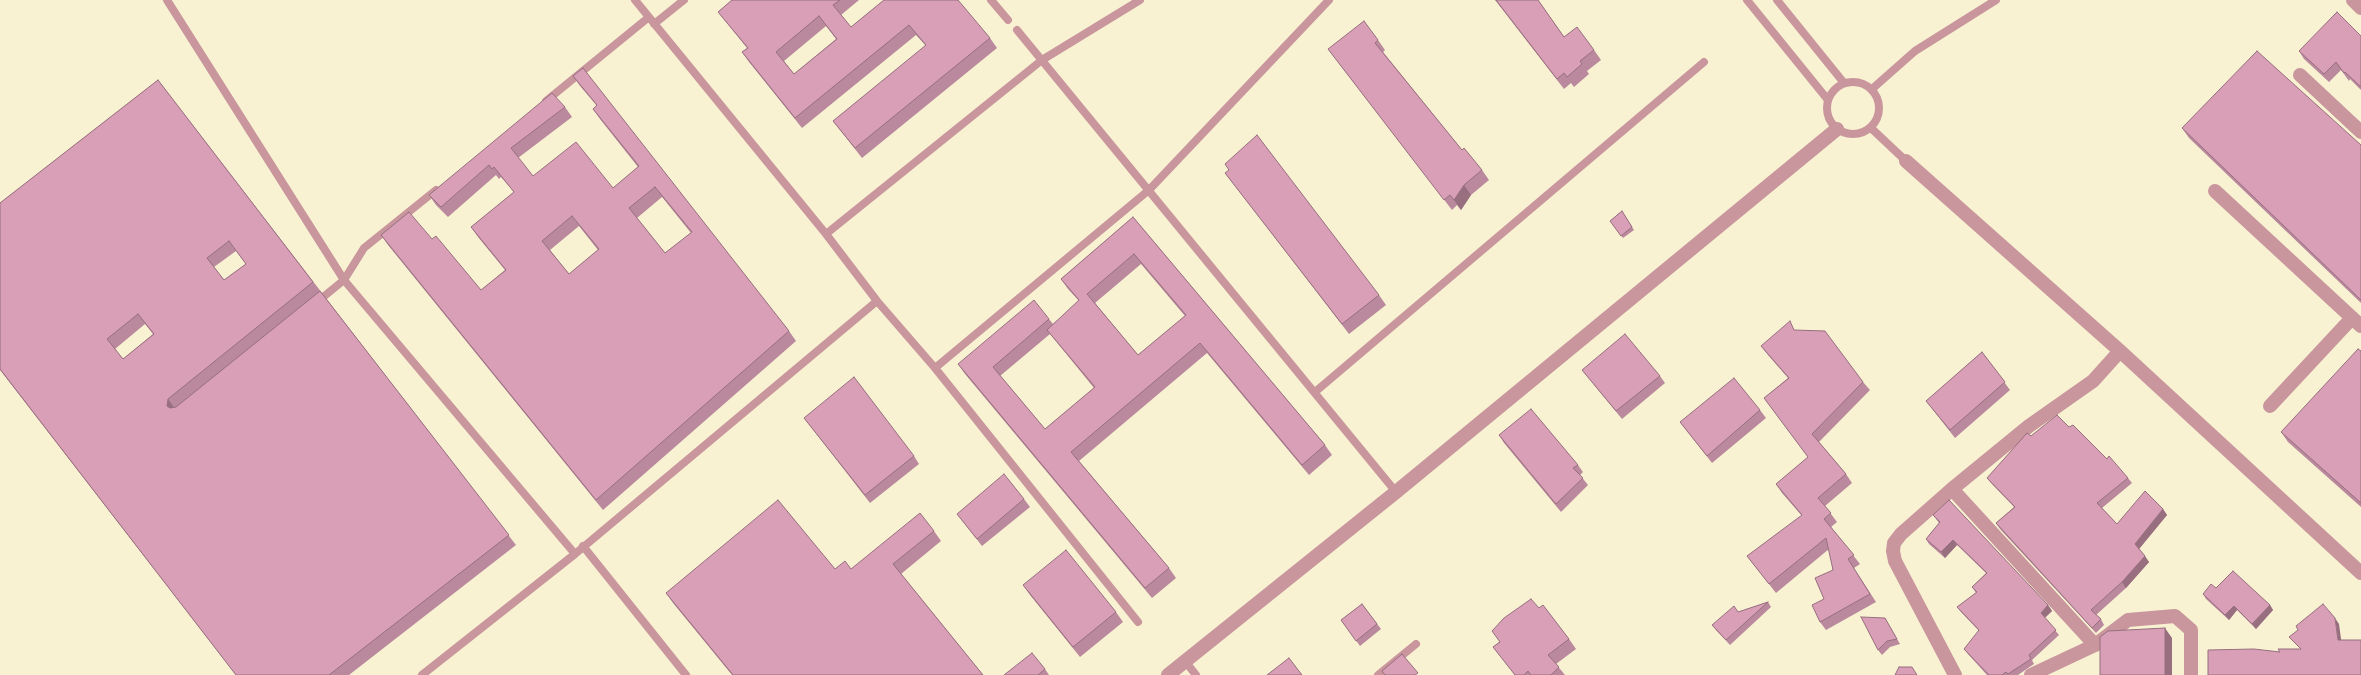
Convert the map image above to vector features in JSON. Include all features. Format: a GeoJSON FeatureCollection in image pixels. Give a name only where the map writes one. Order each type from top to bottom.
{"type":"FeatureCollection","features":[{"type":"Feature","properties":{"kind":"street"},"geometry":{"type":"LineString","coordinates":[[2353,0],[2361,8]]}},
{"type":"Feature","properties":{"kind":"street"},"geometry":{"type":"LineString","coordinates":[[2300,75],[2361,132]]}},
{"type":"Feature","properties":{"kind":"street"},"geometry":{"type":"LineString","coordinates":[[1168,675],[1396,492],[1837,129]]}},
{"type":"Feature","properties":{"kind":"street"},"geometry":{"type":"LineString","coordinates":[[1906,161],[2120,351],[2361,573]]}},
{"type":"Feature","properties":{"kind":"street"},"geometry":{"type":"LineString","coordinates":[[2215,191],[2357,322],[2270,406]]}},
{"type":"Feature","properties":{"kind":"street"},"geometry":{"type":"LineString","coordinates":[[1955,675],[1900,572],[1893,552],[1894,543],[1901,534],[1952,489],[2029,426],[2093,381],[2120,351]]}},
{"type":"Feature","properties":{"kind":"street"},"geometry":{"type":"LineString","coordinates":[[1952,489],[2095,645]]}},
{"type":"Feature","properties":{"kind":"street"},"geometry":{"type":"LineString","coordinates":[[2031,675],[2095,645],[2128,620],[2175,616],[2191,630],[2191,675]]}},
{"type":"Feature","properties":{"kind":"lane"},"geometry":{"type":"LineString","coordinates":[[167,0],[344,280],[575,554]]}},
{"type":"Feature","properties":{"kind":"lane"},"geometry":{"type":"LineString","coordinates":[[635,0],[826,234],[877,301],[935,368],[1138,622]]}},
{"type":"Feature","properties":{"kind":"lane"},"geometry":{"type":"LineString","coordinates":[[654,24],[684,0]]}},
{"type":"Feature","properties":{"kind":"lane"},"geometry":{"type":"LineString","coordinates":[[991,0],[1008,20]]}},
{"type":"Feature","properties":{"kind":"lane"},"geometry":{"type":"LineString","coordinates":[[826,234],[1042,60],[1140,0]]}},
{"type":"Feature","properties":{"kind":"lane"},"geometry":{"type":"LineString","coordinates":[[935,368],[1149,190],[1329,0]]}},
{"type":"Feature","properties":{"kind":"lane"},"geometry":{"type":"LineString","coordinates":[[1747,0],[1828,100]]}},
{"type":"Feature","properties":{"kind":"lane"},"geometry":{"type":"LineString","coordinates":[[1777,0],[1844,83]]}},
{"type":"Feature","properties":{"kind":"lane"},"geometry":{"type":"LineString","coordinates":[[1872,89],[1914,51],[1996,0]]}},
{"type":"Feature","properties":{"kind":"lane"},"geometry":{"type":"LineString","coordinates":[[541,105],[649,18]]}},
{"type":"Feature","properties":{"kind":"lane"},"geometry":{"type":"LineString","coordinates":[[1017,30],[1396,492]]}},
{"type":"Feature","properties":{"kind":"lane"},"geometry":{"type":"LineString","coordinates":[[1314,392],[1704,62]]}},
{"type":"Feature","properties":{"kind":"lane"},"geometry":{"type":"LineString","coordinates":[[1844,83],[1863,84],[1872,89],[1879,105],[1876,121],[1871,128],[1854,135],[1837,129],[1830,122],[1827,114],[1828,100],[1835,88],[1844,83]]}},
{"type":"Feature","properties":{"kind":"lane"},"geometry":{"type":"LineString","coordinates":[[1871,128],[1906,161]]}},
{"type":"Feature","properties":{"kind":"lane"},"geometry":{"type":"LineString","coordinates":[[307,311],[344,280],[364,248],[441,186]]}},
{"type":"Feature","properties":{"kind":"lane"},"geometry":{"type":"LineString","coordinates":[[422,675],[575,554],[877,301]]}},
{"type":"Feature","properties":{"kind":"lane"},"geometry":{"type":"LineString","coordinates":[[583,546],[686,675]]}},
{"type":"Feature","properties":{"kind":"lane"},"geometry":{"type":"LineString","coordinates":[[1378,675],[1416,644]]}},
{"type":"Feature","properties":{"kind":"lane"},"geometry":{"type":"LineString","coordinates":[[1185,662],[1196,675]]}},
{"type":"Feature","properties":{"kind":"building"},"geometry":{"type":"Polygon","coordinates":[[[732,0],[840,0],[833,5],[851,27],[884,0],[958,0],[990,38],[855,148],[833,121],[926,45],[909,25],[795,118],[742,52],[748,48],[718,12],[732,0]],[[819,16],[776,52],[794,74],[837,39],[819,16]]]}},
{"type":"Feature","properties":{"kind":"building"},"geometry":{"type":"Polygon","coordinates":[[[1496,0],[1538,0],[1564,37],[1577,27],[1594,50],[1580,61],[1582,64],[1567,77],[1564,73],[1557,79],[1496,0]]]}},
{"type":"Feature","properties":{"kind":"building"},"geometry":{"type":"Polygon","coordinates":[[[2337,12],[2361,36],[2361,87],[2344,73],[2336,62],[2324,74],[2299,51],[2337,12]]]}},
{"type":"Feature","properties":{"kind":"building"},"geometry":{"type":"Polygon","coordinates":[[[1364,21],[1378,40],[1375,43],[1462,150],[1464,148],[1482,170],[1464,185],[1454,200],[1450,195],[1444,200],[1328,49],[1364,21]]]}},
{"type":"Feature","properties":{"kind":"building"},"geometry":{"type":"Polygon","coordinates":[[[2257,51],[2361,145],[2361,300],[2182,128],[2257,51]]]}},
{"type":"Feature","properties":{"kind":"building"},"geometry":{"type":"Polygon","coordinates":[[[583,68],[789,331],[596,500],[381,235],[409,212],[432,239],[436,236],[481,290],[506,270],[471,227],[514,192],[494,167],[492,169],[489,165],[441,207],[429,195],[552,93],[565,107],[511,148],[533,176],[576,142],[613,188],[639,166],[593,109],[597,105],[573,76],[583,68]],[[655,187],[629,208],[665,253],[692,232],[655,187]],[[572,216],[542,241],[569,274],[599,249],[572,216]]]}},
{"type":"Feature","properties":{"kind":"building"},"geometry":{"type":"Polygon","coordinates":[[[158,80],[313,282],[168,399],[167,406],[170,408],[176,407],[320,291],[509,535],[329,675],[236,675],[0,369],[0,203],[158,80]],[[229,241],[207,258],[224,280],[246,264],[229,241]],[[138,314],[107,339],[123,359],[154,334],[138,314]]]}},
{"type":"Feature","properties":{"kind":"building"},"geometry":{"type":"Polygon","coordinates":[[[1257,135],[1379,295],[1342,324],[1225,173],[1229,170],[1225,164],[1257,135]]]}},
{"type":"Feature","properties":{"kind":"building"},"geometry":{"type":"Polygon","coordinates":[[[1622,211],[1632,227],[1621,236],[1610,221],[1622,211]]]}},
{"type":"Feature","properties":{"kind":"building"},"geometry":{"type":"Polygon","coordinates":[[[1133,217],[1325,445],[1302,465],[1200,343],[1071,452],[1169,568],[1145,588],[958,364],[1034,300],[1049,319],[993,367],[1045,429],[1095,387],[1047,330],[1079,300],[1061,279],[1133,217]],[[1134,254],[1087,294],[1138,355],[1186,315],[1134,254]]]}},
{"type":"Feature","properties":{"kind":"building"},"geometry":{"type":"Polygon","coordinates":[[[1790,321],[1794,330],[1825,331],[1863,382],[1812,434],[1846,474],[1818,498],[1831,513],[1824,519],[1854,555],[1848,559],[1870,594],[1820,622],[1812,605],[1824,599],[1815,578],[1833,570],[1826,538],[1769,584],[1747,556],[1802,515],[1776,484],[1808,457],[1764,398],[1789,378],[1761,346],[1790,321]]]}},
{"type":"Feature","properties":{"kind":"building"},"geometry":{"type":"Polygon","coordinates":[[[1625,334],[1660,376],[1616,411],[1582,370],[1625,334]]]}},
{"type":"Feature","properties":{"kind":"building"},"geometry":{"type":"Polygon","coordinates":[[[2358,349],[2361,351],[2361,503],[2281,432],[2358,349]]]}},
{"type":"Feature","properties":{"kind":"building"},"geometry":{"type":"Polygon","coordinates":[[[1982,352],[2005,382],[1950,430],[1926,401],[1982,352]]]}},
{"type":"Feature","properties":{"kind":"building"},"geometry":{"type":"Polygon","coordinates":[[[854,377],[914,456],[865,495],[804,418],[854,377]]]}},
{"type":"Feature","properties":{"kind":"building"},"geometry":{"type":"Polygon","coordinates":[[[1734,378],[1760,410],[1707,456],[1680,422],[1734,378]]]}},
{"type":"Feature","properties":{"kind":"building"},"geometry":{"type":"Polygon","coordinates":[[[1531,409],[1578,465],[1573,468],[1583,478],[1556,504],[1499,435],[1531,409]]]}},
{"type":"Feature","properties":{"kind":"building"},"geometry":{"type":"Polygon","coordinates":[[[2057,415],[2069,427],[2073,425],[2107,459],[2109,456],[2128,478],[2097,503],[2117,524],[2145,491],[2163,509],[2135,544],[2145,556],[2122,582],[2091,610],[2101,619],[2092,628],[1996,523],[2015,507],[1987,478],[2027,433],[2031,436],[2057,415]]]}},
{"type":"Feature","properties":{"kind":"building"},"geometry":{"type":"Polygon","coordinates":[[[1004,474],[1024,499],[977,539],[957,514],[1004,474]]]}},
{"type":"Feature","properties":{"kind":"building"},"geometry":{"type":"Polygon","coordinates":[[[778,500],[835,569],[845,561],[851,569],[920,513],[934,531],[893,564],[983,675],[733,675],[666,593],[778,500]]]}},
{"type":"Feature","properties":{"kind":"building"},"geometry":{"type":"Polygon","coordinates":[[[1949,500],[2048,605],[2041,613],[2056,630],[2029,655],[2031,659],[2008,674],[2006,672],[2002,675],[1989,675],[1964,649],[1979,630],[1957,607],[1977,592],[1972,587],[1987,573],[1953,540],[1941,552],[1926,539],[1940,522],[1933,515],[1949,500]]]}},
{"type":"Feature","properties":{"kind":"building"},"geometry":{"type":"Polygon","coordinates":[[[1066,550],[1116,612],[1073,647],[1023,585],[1066,550]]]}},
{"type":"Feature","properties":{"kind":"building"},"geometry":{"type":"Polygon","coordinates":[[[2233,571],[2270,605],[2252,624],[2234,606],[2225,615],[2203,594],[2211,584],[2216,588],[2233,571]]]}},
{"type":"Feature","properties":{"kind":"building"},"geometry":{"type":"Polygon","coordinates":[[[1531,599],[1539,608],[1543,605],[1569,639],[1548,655],[1559,667],[1551,675],[1531,675],[1528,671],[1524,675],[1515,675],[1493,647],[1500,642],[1492,631],[1504,618],[1531,599]]]}},
{"type":"Feature","properties":{"kind":"building"},"geometry":{"type":"Polygon","coordinates":[[[1768,602],[1726,640],[1712,625],[1734,606],[1738,612],[1768,602]]]}},
{"type":"Feature","properties":{"kind":"building"},"geometry":{"type":"Polygon","coordinates":[[[1362,604],[1377,624],[1356,641],[1341,620],[1362,604]]]}},
{"type":"Feature","properties":{"kind":"building"},"geometry":{"type":"Polygon","coordinates":[[[2323,604],[2335,618],[2338,640],[2361,640],[2361,675],[2208,675],[2208,650],[2254,649],[2280,652],[2278,649],[2301,649],[2289,637],[2298,630],[2296,626],[2323,604]]]}},
{"type":"Feature","properties":{"kind":"building"},"geometry":{"type":"Polygon","coordinates":[[[1861,617],[1885,618],[1897,639],[1887,641],[1878,650],[1861,617]]]}},
{"type":"Feature","properties":{"kind":"building"},"geometry":{"type":"Polygon","coordinates":[[[2165,628],[2165,675],[2100,675],[2100,637],[2108,631],[2165,628]]]}},
{"type":"Feature","properties":{"kind":"building"},"geometry":{"type":"Polygon","coordinates":[[[1032,653],[1045,669],[1038,675],[1004,675],[1032,653]]]}},
{"type":"Feature","properties":{"kind":"building"},"geometry":{"type":"Polygon","coordinates":[[[1402,654],[1418,673],[1415,675],[1385,675],[1382,671],[1402,654]]]}},
{"type":"Feature","properties":{"kind":"building"},"geometry":{"type":"Polygon","coordinates":[[[1289,658],[1302,675],[1267,675],[1289,658]]]}},
{"type":"Feature","properties":{"kind":"building"},"geometry":{"type":"Polygon","coordinates":[[[1899,667],[1912,667],[1917,675],[1895,675],[1899,667]]]}}]}
